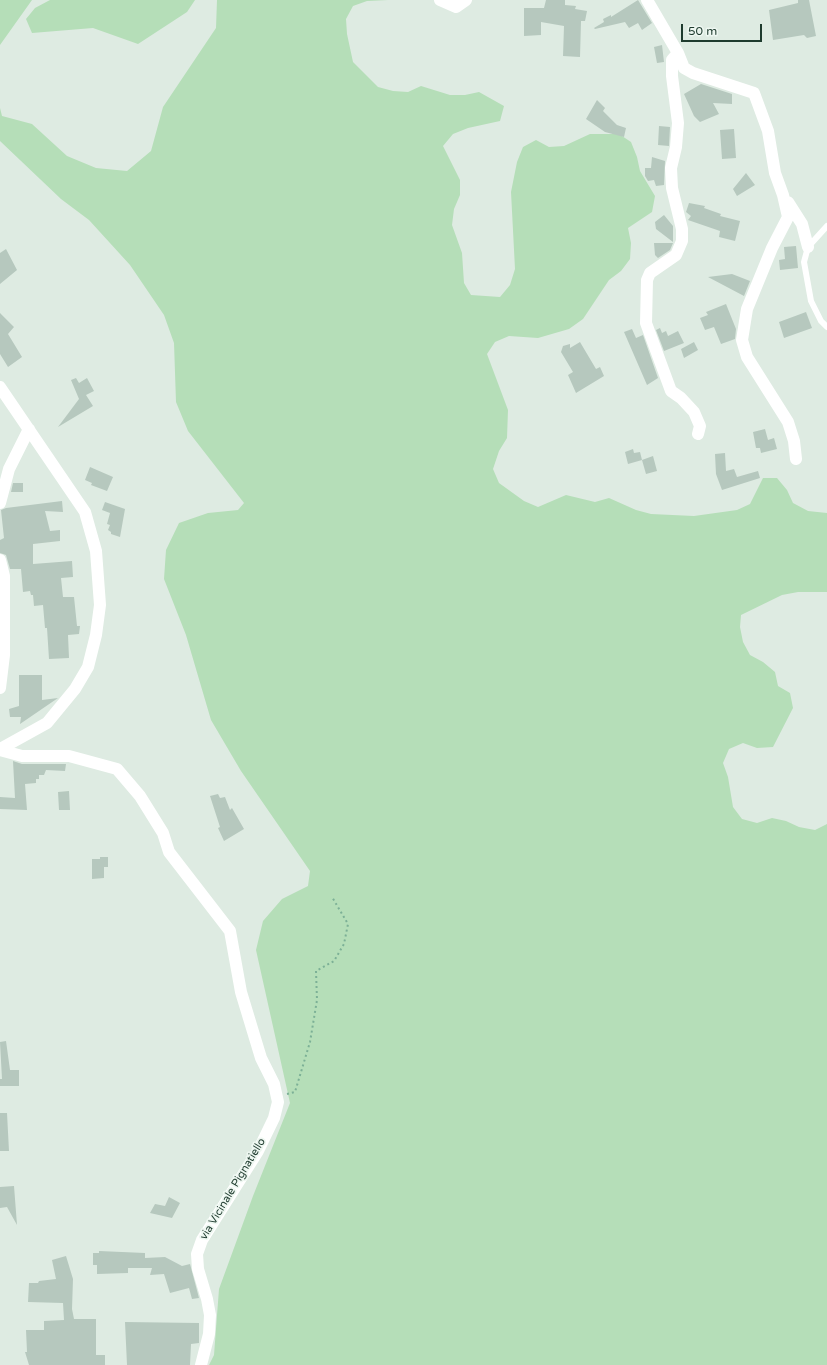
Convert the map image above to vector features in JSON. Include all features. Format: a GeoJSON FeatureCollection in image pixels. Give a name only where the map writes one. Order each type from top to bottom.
{"type":"FeatureCollection","features":[{"type":"Feature","properties":{"kind":"street"},"geometry":{"type":"LineString","coordinates":[[440,0],[456,7],[466,0]]}},
{"type":"Feature","properties":{"kind":"street"},"geometry":{"type":"LineString","coordinates":[[647,0],[678,53],[684,68],[693,73],[754,92],[768,131],[775,173],[783,194],[788,217],[772,248],[747,309],[742,340],[746,357],[788,422],[794,441],[796,459]]}},
{"type":"Feature","properties":{"kind":"street"},"geometry":{"type":"LineString","coordinates":[[678,53],[672,60],[672,76],[678,123],[672,188],[682,229],[682,241],[676,255],[650,273],[647,280],[645,311],[648,332],[671,391],[681,398],[694,412],[700,426],[698,434]]}},
{"type":"Feature","properties":{"kind":"street"},"geometry":{"type":"LineString","coordinates":[[783,194],[802,224],[808,247]]}},
{"type":"Feature","properties":{"kind":"street"},"geometry":{"type":"LineString","coordinates":[[0,388],[85,512],[96,551],[100,605],[96,635],[88,667],[75,689],[47,723],[0,750]]}},
{"type":"Feature","properties":{"kind":"street"},"geometry":{"type":"LineString","coordinates":[[0,503],[9,469],[28,429]]}},
{"type":"Feature","properties":{"kind":"street"},"geometry":{"type":"LineString","coordinates":[[0,560],[4,576],[0,688]]}},
{"type":"Feature","properties":{"kind":"street","name":"via Vicinale Pignatiello"},"geometry":{"type":"LineString","coordinates":[[0,750],[22,756],[69,756],[117,769],[140,796],[163,834],[169,852],[230,931],[241,992],[261,1058],[274,1084],[278,1102],[274,1118],[258,1151],[202,1240],[197,1254],[198,1269],[210,1315],[208,1334],[201,1365]]}},
{"type":"Feature","properties":{"kind":"lane"},"geometry":{"type":"LineString","coordinates":[[827,226],[808,247],[804,262],[810,301],[820,321],[827,327]]}},
{"type":"Feature","properties":{"kind":"path"},"geometry":{"type":"LineString","coordinates":[[276,1097],[295,1092],[310,1042],[317,1000],[316,971],[334,961],[344,944],[348,924],[332,897]]}},
{"type":"Feature","properties":{"kind":"green space"},"geometry":{"type":"Polygon","coordinates":[[[0,0],[32,0],[0,45],[0,0]]]}},
{"type":"Feature","properties":{"kind":"green space"},"geometry":{"type":"Polygon","coordinates":[[[50,0],[195,0],[187,12],[138,44],[93,28],[32,33],[26,19],[35,8],[50,0]]]}},
{"type":"Feature","properties":{"kind":"green space"},"geometry":{"type":"Polygon","coordinates":[[[217,0],[388,0],[367,1],[353,6],[346,19],[347,34],[353,62],[378,87],[393,91],[408,92],[421,86],[450,95],[465,95],[479,92],[504,106],[500,121],[468,128],[453,134],[443,146],[460,180],[460,195],[454,209],[452,225],[462,253],[464,283],[471,295],[500,297],[510,285],[515,269],[511,192],[517,162],[523,147],[536,140],[549,147],[564,146],[590,134],[619,134],[631,142],[637,157],[640,171],[655,196],[652,212],[628,228],[631,243],[630,259],[621,271],[609,280],[583,319],[569,329],[538,338],[509,336],[495,342],[487,354],[508,410],[507,438],[499,451],[493,469],[499,483],[524,501],[538,507],[566,495],[595,502],[609,498],[636,510],[651,514],[694,516],[737,510],[750,504],[763,478],[777,478],[787,490],[793,503],[808,511],[827,513],[827,592],[798,592],[782,595],[741,615],[740,627],[743,642],[750,655],[763,662],[775,672],[778,686],[790,693],[793,708],[773,747],[757,748],[743,743],[729,749],[723,763],[728,777],[733,807],[742,819],[757,823],[772,818],[786,821],[799,827],[815,830],[827,824],[827,1365],[209,1365],[214,1355],[219,1289],[253,1196],[290,1103],[256,950],[263,921],[282,899],[308,886],[310,871],[241,771],[211,720],[186,635],[164,579],[166,550],[179,523],[208,513],[238,510],[244,503],[188,431],[176,402],[174,343],[164,315],[130,265],[89,220],[61,199],[0,141],[0,108],[2,116],[32,124],[67,156],[96,168],[127,171],[151,151],[163,107],[216,28],[217,0]]]}},
{"type":"Feature","properties":{"kind":"building"},"geometry":{"type":"Polygon","coordinates":[[[546,0],[565,0],[565,5],[576,6],[575,9],[587,11],[585,21],[581,21],[580,57],[563,56],[564,26],[541,22],[541,35],[524,36],[524,8],[544,8],[546,0]]]}},
{"type":"Feature","properties":{"kind":"building"},"geometry":{"type":"Polygon","coordinates":[[[638,0],[652,23],[642,30],[638,23],[629,28],[625,22],[594,28],[604,22],[603,19],[611,15],[611,17],[638,0]]]}},
{"type":"Feature","properties":{"kind":"building"},"geometry":{"type":"Polygon","coordinates":[[[798,0],[809,0],[816,36],[807,38],[804,35],[773,40],[769,10],[798,3],[798,0]]]}},
{"type":"Feature","properties":{"kind":"building"},"geometry":{"type":"Polygon","coordinates":[[[662,45],[664,62],[657,63],[654,47],[662,45]]]}},
{"type":"Feature","properties":{"kind":"building"},"geometry":{"type":"Polygon","coordinates":[[[701,84],[732,94],[732,104],[713,103],[719,114],[700,122],[694,116],[684,94],[701,84]]]}},
{"type":"Feature","properties":{"kind":"building"},"geometry":{"type":"Polygon","coordinates":[[[597,100],[605,108],[603,111],[617,125],[626,128],[624,137],[605,132],[586,119],[597,100]]]}},
{"type":"Feature","properties":{"kind":"building"},"geometry":{"type":"Polygon","coordinates":[[[659,126],[670,127],[669,146],[658,145],[659,126]]]}},
{"type":"Feature","properties":{"kind":"building"},"geometry":{"type":"Polygon","coordinates":[[[734,129],[736,158],[722,159],[720,130],[734,129]]]}},
{"type":"Feature","properties":{"kind":"building"},"geometry":{"type":"Polygon","coordinates":[[[652,157],[665,161],[664,185],[656,186],[654,180],[648,181],[645,176],[645,168],[651,168],[652,157]]]}},
{"type":"Feature","properties":{"kind":"building"},"geometry":{"type":"Polygon","coordinates":[[[746,173],[755,185],[737,196],[733,189],[746,173]]]}},
{"type":"Feature","properties":{"kind":"building"},"geometry":{"type":"Polygon","coordinates":[[[689,203],[705,206],[704,208],[721,214],[720,216],[740,221],[735,241],[719,237],[720,231],[688,220],[691,216],[686,212],[689,203]]]}},
{"type":"Feature","properties":{"kind":"building"},"geometry":{"type":"Polygon","coordinates":[[[664,215],[673,226],[673,242],[656,229],[655,222],[664,215]]]}},
{"type":"Feature","properties":{"kind":"building"},"geometry":{"type":"Polygon","coordinates":[[[654,243],[673,243],[670,250],[658,258],[655,255],[654,243]]]}},
{"type":"Feature","properties":{"kind":"building"},"geometry":{"type":"Polygon","coordinates":[[[796,246],[798,268],[780,270],[779,260],[785,259],[784,247],[796,246]]]}},
{"type":"Feature","properties":{"kind":"building"},"geometry":{"type":"Polygon","coordinates":[[[6,249],[17,270],[0,284],[0,253],[6,249]]]}},
{"type":"Feature","properties":{"kind":"building"},"geometry":{"type":"Polygon","coordinates":[[[732,274],[750,281],[744,296],[708,277],[732,274]]]}},
{"type":"Feature","properties":{"kind":"building"},"geometry":{"type":"Polygon","coordinates":[[[726,304],[736,329],[735,339],[721,344],[714,327],[705,330],[700,318],[708,315],[706,312],[726,304]]]}},
{"type":"Feature","properties":{"kind":"building"},"geometry":{"type":"Polygon","coordinates":[[[806,312],[812,328],[784,338],[779,322],[806,312]]]}},
{"type":"Feature","properties":{"kind":"building"},"geometry":{"type":"Polygon","coordinates":[[[0,313],[14,327],[8,334],[22,357],[8,367],[0,354],[0,313]]]}},
{"type":"Feature","properties":{"kind":"building"},"geometry":{"type":"Polygon","coordinates":[[[660,328],[662,333],[666,331],[668,336],[678,331],[684,343],[664,351],[656,330],[660,328]]]}},
{"type":"Feature","properties":{"kind":"building"},"geometry":{"type":"Polygon","coordinates":[[[632,329],[636,338],[643,335],[658,378],[647,385],[624,332],[632,329]]]}},
{"type":"Feature","properties":{"kind":"building"},"geometry":{"type":"Polygon","coordinates":[[[580,342],[596,369],[600,367],[604,376],[576,393],[568,375],[573,372],[561,352],[563,346],[570,344],[570,348],[580,342]]]}},
{"type":"Feature","properties":{"kind":"building"},"geometry":{"type":"Polygon","coordinates":[[[694,342],[698,350],[684,358],[681,349],[694,342]]]}},
{"type":"Feature","properties":{"kind":"building"},"geometry":{"type":"Polygon","coordinates":[[[76,378],[79,383],[87,378],[94,391],[86,395],[93,406],[58,427],[79,399],[71,380],[76,378]]]}},
{"type":"Feature","properties":{"kind":"building"},"geometry":{"type":"Polygon","coordinates":[[[765,429],[768,440],[774,438],[777,449],[761,453],[760,448],[756,448],[753,432],[765,429]]]}},
{"type":"Feature","properties":{"kind":"building"},"geometry":{"type":"Polygon","coordinates":[[[633,449],[634,453],[640,452],[642,460],[628,464],[625,452],[633,449]]]}},
{"type":"Feature","properties":{"kind":"building"},"geometry":{"type":"Polygon","coordinates":[[[725,453],[726,471],[734,469],[737,477],[758,471],[760,478],[722,490],[716,474],[715,454],[725,453]]]}},
{"type":"Feature","properties":{"kind":"building"},"geometry":{"type":"Polygon","coordinates":[[[653,456],[657,471],[646,474],[642,460],[653,456]]]}},
{"type":"Feature","properties":{"kind":"building"},"geometry":{"type":"Polygon","coordinates":[[[90,467],[113,477],[107,491],[91,485],[92,483],[85,480],[90,467]]]}},
{"type":"Feature","properties":{"kind":"building"},"geometry":{"type":"Polygon","coordinates":[[[13,483],[23,483],[23,492],[11,492],[13,483]]]}},
{"type":"Feature","properties":{"kind":"building"},"geometry":{"type":"Polygon","coordinates":[[[62,501],[63,512],[45,511],[50,531],[60,530],[60,541],[33,544],[33,564],[72,561],[73,577],[61,578],[63,597],[74,597],[77,626],[80,626],[79,634],[68,635],[69,658],[49,659],[47,628],[45,628],[43,605],[34,606],[33,595],[31,595],[30,591],[23,592],[21,569],[10,569],[6,555],[0,553],[0,540],[4,538],[1,510],[6,508],[62,501]]]}},
{"type":"Feature","properties":{"kind":"building"},"geometry":{"type":"Polygon","coordinates":[[[105,502],[125,509],[120,537],[111,534],[108,530],[110,525],[107,524],[110,513],[102,510],[105,502]]]}},
{"type":"Feature","properties":{"kind":"building"},"geometry":{"type":"Polygon","coordinates":[[[19,675],[42,675],[42,700],[58,698],[20,724],[21,717],[10,717],[9,709],[19,706],[19,675]]]}},
{"type":"Feature","properties":{"kind":"building"},"geometry":{"type":"Polygon","coordinates":[[[13,761],[22,764],[66,764],[65,771],[46,770],[44,775],[39,775],[39,779],[36,779],[36,783],[25,784],[27,810],[0,809],[0,797],[15,798],[13,761]]]}},
{"type":"Feature","properties":{"kind":"building"},"geometry":{"type":"Polygon","coordinates":[[[69,791],[70,810],[59,810],[58,792],[69,791]]]}},
{"type":"Feature","properties":{"kind":"building"},"geometry":{"type":"Polygon","coordinates":[[[218,794],[220,798],[225,797],[230,810],[232,808],[244,829],[224,841],[218,828],[220,827],[210,796],[218,794]]]}},
{"type":"Feature","properties":{"kind":"building"},"geometry":{"type":"Polygon","coordinates":[[[100,857],[108,857],[108,867],[104,867],[104,878],[92,879],[92,859],[100,859],[100,857]]]}},
{"type":"Feature","properties":{"kind":"building"},"geometry":{"type":"Polygon","coordinates":[[[6,1041],[10,1070],[19,1070],[19,1086],[0,1086],[0,1079],[2,1079],[0,1042],[6,1041]]]}},
{"type":"Feature","properties":{"kind":"building"},"geometry":{"type":"Polygon","coordinates":[[[0,1113],[7,1113],[9,1151],[0,1151],[0,1113]]]}},
{"type":"Feature","properties":{"kind":"building"},"geometry":{"type":"Polygon","coordinates":[[[14,1186],[17,1225],[7,1207],[0,1208],[0,1187],[14,1186]]]}},
{"type":"Feature","properties":{"kind":"building"},"geometry":{"type":"Polygon","coordinates":[[[169,1197],[180,1203],[172,1218],[150,1213],[155,1204],[165,1206],[169,1197]]]}},
{"type":"Feature","properties":{"kind":"building"},"geometry":{"type":"Polygon","coordinates":[[[99,1251],[145,1253],[145,1258],[165,1257],[182,1266],[190,1264],[199,1298],[192,1299],[189,1288],[170,1293],[164,1274],[150,1275],[152,1268],[128,1268],[128,1273],[97,1274],[97,1265],[93,1265],[93,1253],[99,1253],[99,1251]]]}},
{"type":"Feature","properties":{"kind":"building"},"geometry":{"type":"Polygon","coordinates":[[[66,1256],[73,1279],[72,1309],[74,1319],[96,1319],[96,1355],[105,1355],[105,1365],[29,1365],[25,1352],[27,1352],[26,1330],[44,1330],[44,1321],[64,1320],[63,1303],[28,1302],[29,1283],[38,1283],[39,1281],[56,1279],[52,1260],[66,1256]]]}},
{"type":"Feature","properties":{"kind":"building"},"geometry":{"type":"Polygon","coordinates":[[[125,1322],[199,1323],[199,1343],[191,1344],[190,1365],[127,1365],[125,1322]]]}}]}
